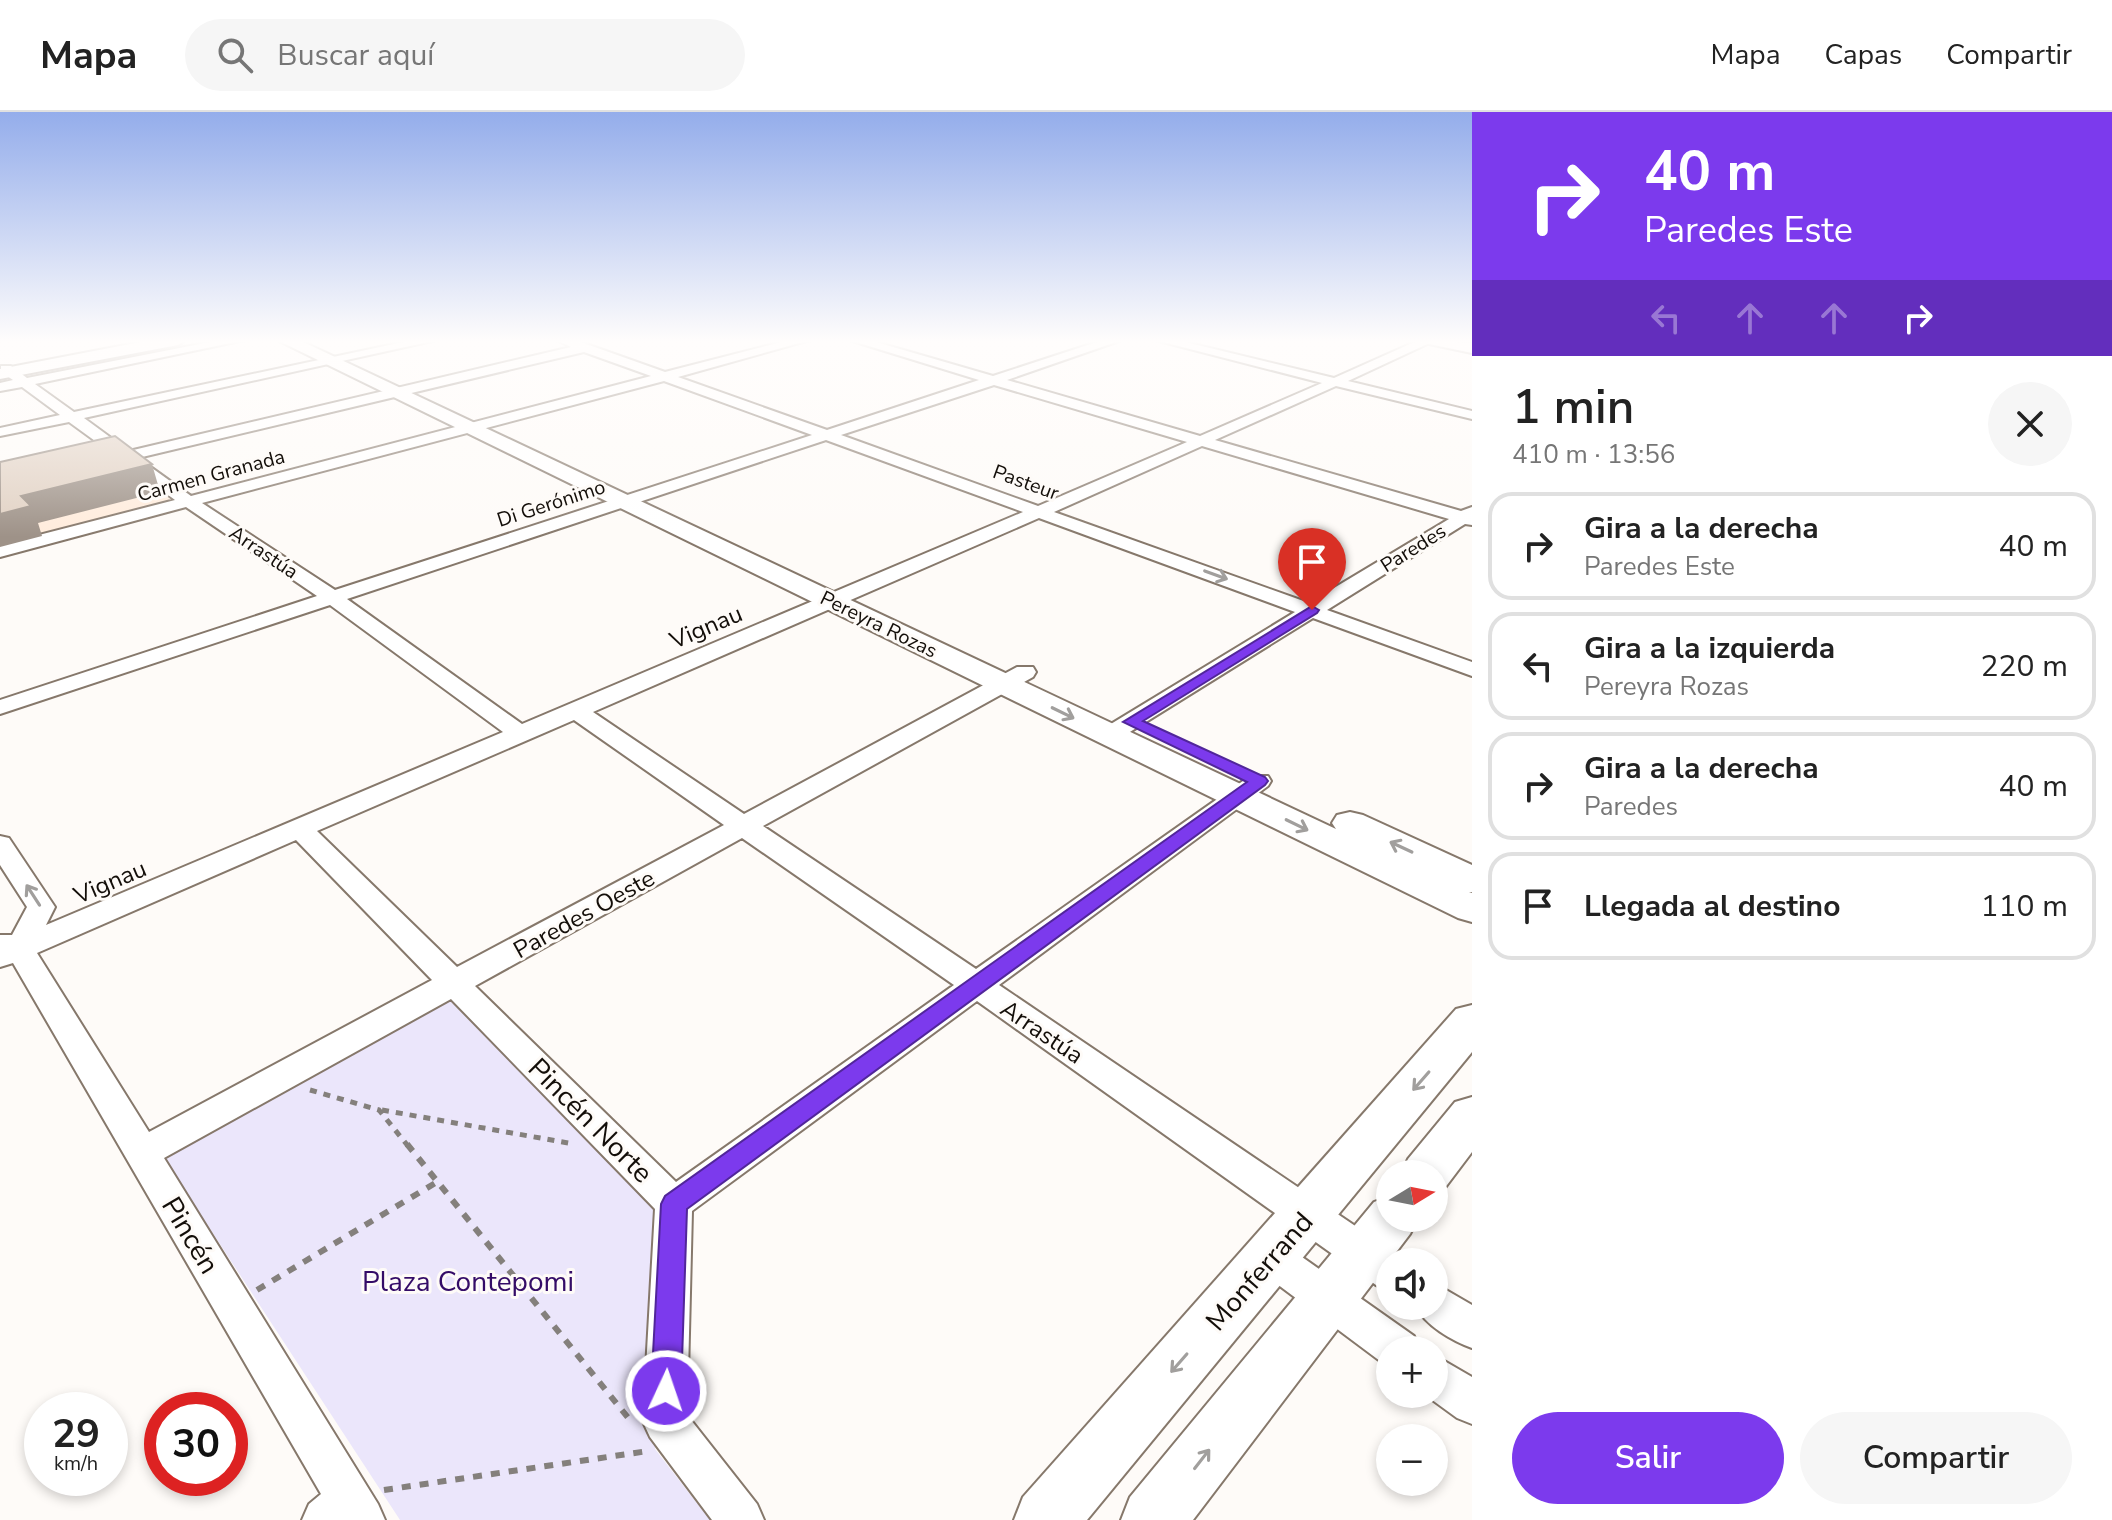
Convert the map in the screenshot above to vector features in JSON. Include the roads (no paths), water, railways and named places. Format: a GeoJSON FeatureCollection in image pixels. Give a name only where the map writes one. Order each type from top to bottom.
{"type":"FeatureCollection","features":[{"type":"Feature","properties":{"kind":"street","name":"Arrastúa"},"geometry":{"type":"LineString","coordinates":[[54,406],[189,502],[333,598],[521,734]]}},
{"type":"Feature","properties":{"kind":"street"},"geometry":{"type":"LineString","coordinates":[[0,432],[125,406]]}},
{"type":"Feature","properties":{"kind":"street"},"geometry":{"type":"LineString","coordinates":[[84,466],[338,406]]}},
{"type":"Feature","properties":{"kind":"street","name":"Pereyra Rozas"},"geometry":{"type":"LineString","coordinates":[[437,406],[1248,789],[1472,909]]}},
{"type":"Feature","properties":{"kind":"street","name":"Carmen Granada"},"geometry":{"type":"LineString","coordinates":[[0,551],[556,406]]}},
{"type":"Feature","properties":{"kind":"street","name":"Pasteur"},"geometry":{"type":"LineString","coordinates":[[755,406],[1050,507],[1320,605],[1472,669]]}},
{"type":"Feature","properties":{"kind":"street","name":"Pasteur"},"geometry":{"type":"LineString","coordinates":[[770,406],[837,432]]}},
{"type":"Feature","properties":{"kind":"street","name":"Di Gerónimo"},"geometry":{"type":"LineString","coordinates":[[0,707],[917,406]]}},
{"type":"Feature","properties":{"kind":"street"},"geometry":{"type":"LineString","coordinates":[[1097,406],[1470,514]]}},
{"type":"Feature","properties":{"kind":"street","name":"Vignau"},"geometry":{"type":"LineString","coordinates":[[7,949],[300,829],[1282,406]]}},
{"type":"Feature","properties":{"kind":"street"},"geometry":{"type":"LineString","coordinates":[[1433,406],[1472,415]]}},
{"type":"Feature","properties":{"kind":"street","name":"Paredes"},"geometry":{"type":"LineString","coordinates":[[1120,728],[1470,514]]}},
{"type":"Feature","properties":{"kind":"street","name":"Pasteur"},"geometry":{"type":"LineString","coordinates":[[1320,605],[1458,645]]}},
{"type":"Feature","properties":{"kind":"street","name":"Paredes Oeste"},"geometry":{"type":"LineString","coordinates":[[142,1153],[1014,678]]}},
{"type":"Feature","properties":{"kind":"street","name":"Arrastúa"},"geometry":{"type":"LineString","coordinates":[[576,711],[1274,1189],[1307,1215],[1382,1248]]}},
{"type":"Feature","properties":{"kind":"street"},"geometry":{"type":"LineString","coordinates":[[741,1520],[665,1422],[674,1204],[1248,789]]}},
{"type":"Feature","properties":{"kind":"street","name":"Pereyra Rozas"},"geometry":{"type":"LineString","coordinates":[[1248,789],[1472,880]]}},
{"type":"Feature","properties":{"kind":"street","name":"Pincén Norte"},"geometry":{"type":"LineString","coordinates":[[300,829],[674,1204]]}},
{"type":"Feature","properties":{"kind":"street"},"geometry":{"type":"LineString","coordinates":[[0,844],[41,907],[7,949]]}},
{"type":"Feature","properties":{"kind":"street","name":"Pincén"},"geometry":{"type":"LineString","coordinates":[[7,949],[142,1153],[355,1508]]}},
{"type":"Feature","properties":{"kind":"street","name":"Monferrand"},"geometry":{"type":"LineString","coordinates":[[1046,1520],[1472,1021]]}},
{"type":"Feature","properties":{"kind":"street"},"geometry":{"type":"LineString","coordinates":[[1437,1160],[1472,1116]]}},
{"type":"Feature","properties":{"kind":"street"},"geometry":{"type":"LineString","coordinates":[[1153,1520],[1328,1299],[1376,1254]]}},
{"type":"Feature","properties":{"kind":"street"},"geometry":{"type":"LineString","coordinates":[[1271,1257],[1380,1336]]}},
{"type":"Feature","properties":{"kind":"street"},"geometry":{"type":"LineString","coordinates":[[1448,1312],[1472,1329]]}},
{"type":"Feature","properties":{"kind":"street"},"geometry":{"type":"LineString","coordinates":[[1448,1386],[1472,1403]]}},
{"type":"Feature","properties":{"kind":"park label","name":"Plaza Contepomi"},"geometry":{"type":"Point","coordinates":[468,1281]}}]}
